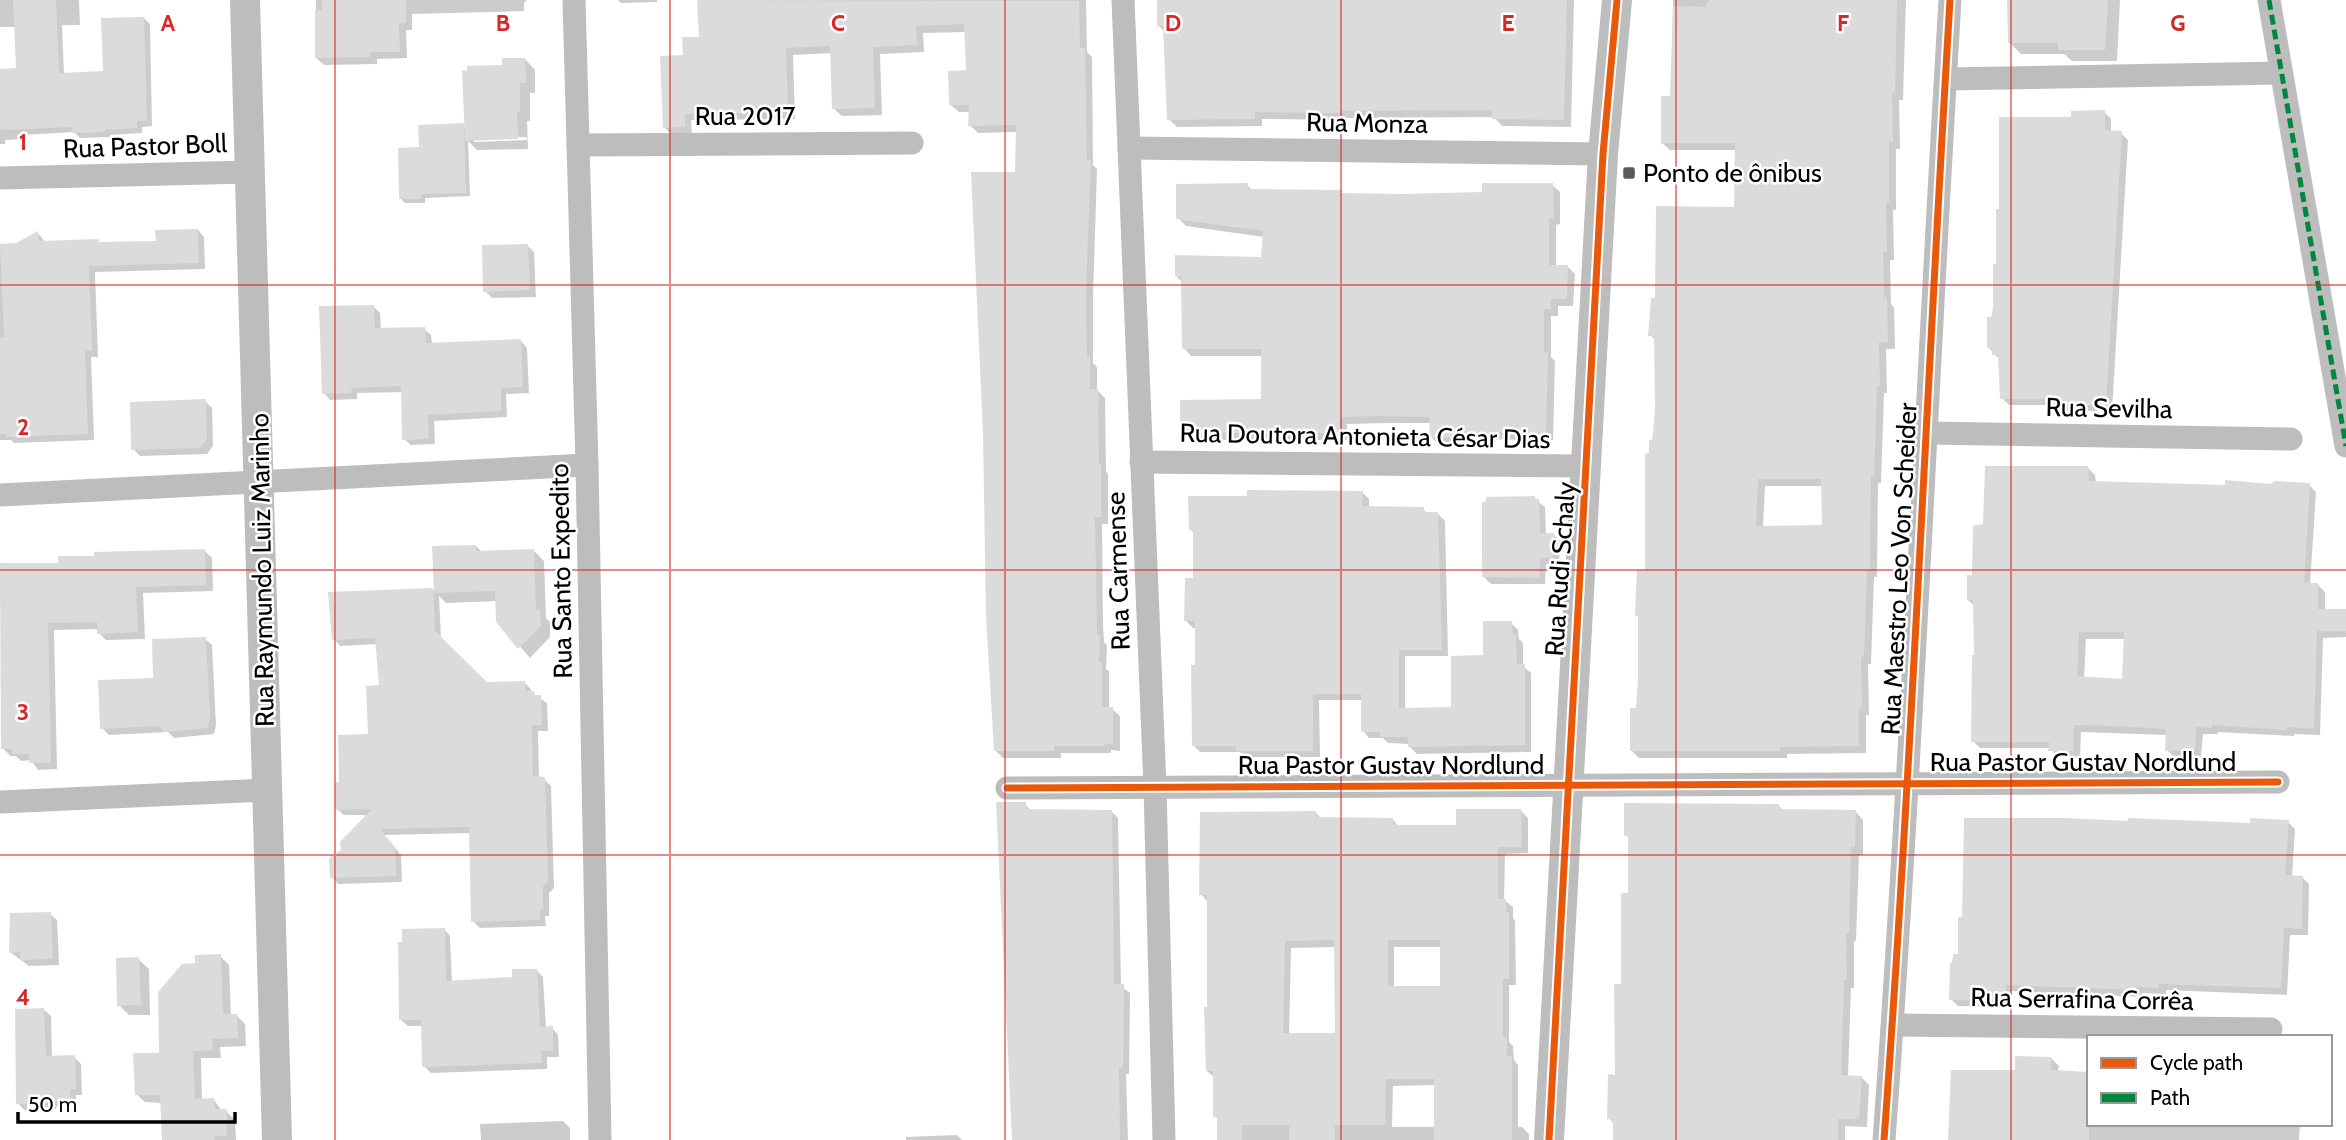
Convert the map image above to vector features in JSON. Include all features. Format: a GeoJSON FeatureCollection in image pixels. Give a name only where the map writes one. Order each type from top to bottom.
{"type":"FeatureCollection","features":[{"type":"Feature","properties":{"kind":"street","name":"Rua Raymundo Luiz Marinho"},"geometry":{"type":"LineString","coordinates":[[245,0],[277,1140]]}},
{"type":"Feature","properties":{"kind":"street","name":"Rua Santo Expedito"},"geometry":{"type":"LineString","coordinates":[[574,0],[587,464],[600,1140]]}},
{"type":"Feature","properties":{"kind":"street","name":"Rua Carmense"},"geometry":{"type":"LineString","coordinates":[[1123,0],[1155,787],[1164,1140]]}},
{"type":"Feature","properties":{"kind":"street","name":"Rua Rudi Schaly"},"geometry":{"type":"LineString","coordinates":[[1549,1140],[1603,154],[1617,0]]}},
{"type":"Feature","properties":{"kind":"street","name":"Rua Maestro Leo Von Scheider"},"geometry":{"type":"LineString","coordinates":[[1884,1140],[1909,784],[1951,0]]}},
{"type":"Feature","properties":{"kind":"street"},"geometry":{"type":"LineString","coordinates":[[2269,0],[2346,446]]}},
{"type":"Feature","properties":{"kind":"street"},"geometry":{"type":"LineString","coordinates":[[1946,79],[2281,73]]}},
{"type":"Feature","properties":{"kind":"street","name":"Rua 2017"},"geometry":{"type":"LineString","coordinates":[[578,145],[912,143]]}},
{"type":"Feature","properties":{"kind":"street","name":"Rua Monza"},"geometry":{"type":"LineString","coordinates":[[1129,148],[1603,154]]}},
{"type":"Feature","properties":{"kind":"street","name":"Rua Pastor Boll"},"geometry":{"type":"LineString","coordinates":[[0,178],[250,172]]}},
{"type":"Feature","properties":{"kind":"street","name":"Rua Sevilha"},"geometry":{"type":"LineString","coordinates":[[1926,433],[2291,439]]}},
{"type":"Feature","properties":{"kind":"street","name":"Rua Doutora Antonieta César Dias"},"geometry":{"type":"LineString","coordinates":[[1141,461],[1588,466]]}},
{"type":"Feature","properties":{"kind":"street"},"geometry":{"type":"LineString","coordinates":[[0,495],[587,464]]}},
{"type":"Feature","properties":{"kind":"street","name":"Rua Pastor Gustav Nordlund"},"geometry":{"type":"LineString","coordinates":[[1007,788],[2278,782]]}},
{"type":"Feature","properties":{"kind":"street"},"geometry":{"type":"LineString","coordinates":[[0,803],[267,790]]}},
{"type":"Feature","properties":{"kind":"street","name":"Rua Serrafina Corrêa"},"geometry":{"type":"LineString","coordinates":[[1893,1025],[2271,1028]]}},
{"type":"Feature","properties":{"kind":"building"},"geometry":{"type":"Polygon","coordinates":[[[13,0],[56,0],[59,73],[103,71],[101,18],[144,17],[147,121],[137,121],[137,128],[105,132],[72,133],[72,127],[0,130],[0,69],[16,68],[13,0]]]}},
{"type":"Feature","properties":{"kind":"building"},"geometry":{"type":"Polygon","coordinates":[[[322,0],[406,0],[406,23],[399,24],[400,52],[370,52],[370,57],[315,58],[315,10],[322,10],[322,0]]]}},
{"type":"Feature","properties":{"kind":"building"},"geometry":{"type":"Polygon","coordinates":[[[697,0],[1079,1],[1080,48],[1085,48],[1087,160],[1091,160],[1086,291],[1087,358],[1090,357],[1090,389],[1098,389],[1101,464],[1101,517],[1095,517],[1097,635],[1100,635],[1099,662],[1102,662],[1102,707],[1113,707],[1113,744],[1054,746],[1054,751],[994,751],[986,616],[983,433],[971,172],[1015,172],[1016,125],[968,126],[969,105],[949,105],[948,71],[966,70],[964,24],[916,26],[917,45],[873,47],[875,108],[832,109],[830,46],[786,48],[788,112],[685,114],[685,127],[663,128],[660,56],[683,55],[682,37],[699,37],[697,0]]]}},
{"type":"Feature","properties":{"kind":"building"},"geometry":{"type":"Polygon","coordinates":[[[1157,0],[1567,0],[1564,120],[1492,119],[1492,110],[1255,112],[1255,119],[1167,120],[1163,26],[1157,26],[1157,0]]]}},
{"type":"Feature","properties":{"kind":"building"},"geometry":{"type":"Polygon","coordinates":[[[1709,0],[1897,0],[1895,93],[1892,93],[1893,142],[1889,142],[1889,203],[1886,203],[1887,252],[1883,252],[1888,342],[1879,342],[1880,386],[1877,386],[1874,476],[1871,476],[1870,570],[1867,570],[1864,657],[1861,657],[1862,707],[1859,708],[1859,746],[1780,747],[1780,751],[1630,751],[1630,708],[1636,708],[1638,681],[1638,616],[1635,616],[1637,570],[1645,570],[1645,454],[1649,453],[1649,440],[1652,440],[1655,409],[1654,336],[1648,336],[1651,298],[1655,298],[1656,206],[1734,207],[1735,143],[1661,143],[1661,96],[1670,96],[1673,6],[1706,7],[1706,2],[1709,3],[1709,0]],[[1758,479],[1756,526],[1822,525],[1821,479],[1758,479]]]}},
{"type":"Feature","properties":{"kind":"building"},"geometry":{"type":"Polygon","coordinates":[[[2007,0],[2108,0],[2105,50],[2058,50],[2058,43],[2008,43],[2007,0]]]}},
{"type":"Feature","properties":{"kind":"building"},"geometry":{"type":"Polygon","coordinates":[[[502,58],[525,58],[526,83],[520,83],[520,111],[517,112],[518,139],[465,141],[462,70],[467,71],[467,66],[502,65],[502,58]]]}},
{"type":"Feature","properties":{"kind":"building"},"geometry":{"type":"Polygon","coordinates":[[[2105,110],[2105,130],[2122,131],[2106,405],[2047,405],[2047,399],[2000,399],[1998,355],[1992,355],[1992,348],[1987,348],[1987,317],[1991,317],[1993,312],[1996,209],[1999,209],[1999,117],[2071,117],[2071,111],[2105,110]]]}},
{"type":"Feature","properties":{"kind":"building"},"geometry":{"type":"Polygon","coordinates":[[[464,123],[466,193],[421,194],[421,199],[399,199],[398,148],[419,147],[418,125],[464,123]]]}},
{"type":"Feature","properties":{"kind":"building"},"geometry":{"type":"Polygon","coordinates":[[[1248,183],[1248,189],[1403,194],[1482,192],[1482,183],[1553,183],[1554,218],[1549,218],[1549,265],[1568,265],[1567,299],[1551,299],[1551,309],[1544,309],[1544,352],[1548,352],[1546,433],[1466,432],[1466,438],[1429,438],[1430,417],[1379,416],[1340,417],[1340,433],[1180,433],[1180,400],[1261,399],[1261,349],[1182,349],[1181,277],[1175,277],[1175,255],[1261,257],[1263,231],[1176,219],[1176,184],[1248,183]]]}},
{"type":"Feature","properties":{"kind":"building"},"geometry":{"type":"Polygon","coordinates":[[[198,229],[199,263],[89,266],[92,351],[85,351],[88,434],[6,437],[6,434],[0,434],[0,337],[4,337],[0,244],[16,243],[38,231],[39,241],[99,239],[99,242],[156,241],[155,230],[198,229]]]}},
{"type":"Feature","properties":{"kind":"building"},"geometry":{"type":"Polygon","coordinates":[[[528,244],[530,290],[483,292],[482,245],[528,244]]]}},
{"type":"Feature","properties":{"kind":"building"},"geometry":{"type":"Polygon","coordinates":[[[374,305],[375,328],[425,327],[426,343],[521,339],[523,387],[501,388],[501,411],[428,415],[429,439],[402,440],[401,386],[351,388],[352,393],[322,394],[319,306],[374,305]]]}},
{"type":"Feature","properties":{"kind":"building"},"geometry":{"type":"Polygon","coordinates":[[[206,399],[207,439],[200,448],[131,450],[130,402],[206,399]]]}},
{"type":"Feature","properties":{"kind":"building"},"geometry":{"type":"Polygon","coordinates":[[[1985,466],[2088,466],[2089,481],[2225,485],[2225,480],[2271,484],[2275,481],[2310,483],[2304,583],[2318,583],[2318,609],[2346,609],[2346,631],[2317,631],[2314,729],[2212,725],[2212,728],[2196,727],[2195,750],[2165,751],[2166,729],[2115,726],[2074,725],[2073,751],[2048,751],[2049,742],[1971,742],[1973,600],[1967,600],[1967,575],[1972,575],[1973,526],[1983,524],[1985,466]],[[2079,632],[2077,676],[2122,679],[2124,632],[2079,632]]]}},
{"type":"Feature","properties":{"kind":"building"},"geometry":{"type":"Polygon","coordinates":[[[1247,490],[1363,491],[1362,506],[1424,507],[1424,512],[1438,512],[1442,650],[1399,650],[1399,708],[1451,707],[1451,656],[1483,655],[1483,621],[1512,621],[1513,635],[1516,635],[1517,664],[1525,664],[1525,745],[1408,747],[1408,737],[1380,737],[1380,732],[1361,732],[1361,694],[1313,694],[1313,751],[1236,751],[1236,746],[1192,746],[1191,665],[1195,665],[1195,621],[1184,621],[1185,578],[1193,578],[1193,530],[1189,530],[1188,496],[1247,496],[1247,490]]]}},
{"type":"Feature","properties":{"kind":"building"},"geometry":{"type":"Polygon","coordinates":[[[1535,496],[1539,499],[1540,533],[1554,533],[1553,558],[1540,558],[1539,578],[1482,577],[1482,502],[1486,502],[1486,497],[1535,496]]]}},
{"type":"Feature","properties":{"kind":"building"},"geometry":{"type":"Polygon","coordinates":[[[476,545],[476,551],[534,549],[536,610],[540,610],[541,626],[518,649],[496,622],[495,591],[434,593],[432,546],[476,545]]]}},
{"type":"Feature","properties":{"kind":"building"},"geometry":{"type":"Polygon","coordinates":[[[205,549],[206,585],[136,587],[138,632],[97,634],[97,622],[48,623],[51,763],[29,763],[29,754],[12,754],[12,749],[1,749],[0,563],[58,563],[58,556],[94,556],[94,552],[205,549]]]}},
{"type":"Feature","properties":{"kind":"building"},"geometry":{"type":"Polygon","coordinates":[[[433,588],[435,631],[487,682],[525,681],[525,691],[534,691],[535,695],[541,695],[542,725],[532,725],[533,776],[545,777],[548,881],[543,886],[540,920],[471,922],[469,827],[380,829],[395,847],[396,876],[330,878],[329,858],[341,850],[340,842],[372,809],[335,810],[335,782],[339,782],[338,735],[368,734],[366,686],[379,685],[375,638],[332,640],[328,592],[433,588]]]}},
{"type":"Feature","properties":{"kind":"building"},"geometry":{"type":"Polygon","coordinates":[[[206,637],[210,717],[208,728],[165,732],[159,726],[100,729],[98,680],[153,678],[152,639],[206,637]]]}},
{"type":"Feature","properties":{"kind":"building"},"geometry":{"type":"Polygon","coordinates":[[[996,802],[1026,802],[1026,809],[1112,810],[1114,984],[1124,984],[1123,1068],[1119,1068],[1120,1140],[1012,1140],[996,802]]]}},
{"type":"Feature","properties":{"kind":"building"},"geometry":{"type":"Polygon","coordinates":[[[1624,803],[1779,804],[1779,809],[1856,810],[1855,847],[1851,847],[1849,933],[1846,934],[1847,980],[1844,980],[1841,1075],[1862,1076],[1859,1119],[1838,1119],[1838,1140],[1613,1140],[1613,1119],[1607,1119],[1608,1074],[1615,1075],[1614,984],[1621,984],[1621,893],[1628,893],[1628,835],[1624,836],[1624,803]]]}},
{"type":"Feature","properties":{"kind":"building"},"geometry":{"type":"Polygon","coordinates":[[[1456,809],[1521,809],[1522,847],[1498,847],[1498,899],[1506,899],[1506,912],[1509,912],[1509,979],[1503,979],[1503,1037],[1507,1037],[1507,1056],[1512,1056],[1512,1140],[1434,1140],[1434,1079],[1386,1079],[1385,1125],[1335,1125],[1335,1140],[1289,1140],[1289,1125],[1242,1125],[1242,1140],[1217,1140],[1217,1117],[1213,1117],[1213,1071],[1206,1071],[1204,1007],[1207,1007],[1207,895],[1199,895],[1200,812],[1316,811],[1316,817],[1393,818],[1393,825],[1456,825],[1456,809]],[[1334,940],[1285,941],[1283,1033],[1335,1033],[1334,940]],[[1388,940],[1388,986],[1440,986],[1440,940],[1388,940]]]}},
{"type":"Feature","properties":{"kind":"building"},"geometry":{"type":"Polygon","coordinates":[[[1964,818],[2128,821],[2128,818],[2250,823],[2250,818],[2289,820],[2285,875],[2303,876],[2302,929],[2284,928],[2281,988],[2159,984],[2159,988],[2136,987],[2136,990],[2006,985],[2006,1001],[1949,1000],[1950,963],[1953,954],[1958,954],[1958,917],[1962,917],[1964,818]]]}},
{"type":"Feature","properties":{"kind":"building"},"geometry":{"type":"Polygon","coordinates":[[[51,912],[53,959],[20,960],[20,952],[9,953],[10,913],[51,912]]]}},
{"type":"Feature","properties":{"kind":"building"},"geometry":{"type":"Polygon","coordinates":[[[445,928],[446,981],[512,977],[512,969],[537,969],[540,1027],[553,1026],[553,1051],[541,1051],[542,1063],[422,1067],[421,1020],[399,1020],[398,942],[402,942],[402,929],[445,928]]]}},
{"type":"Feature","properties":{"kind":"building"},"geometry":{"type":"Polygon","coordinates":[[[221,954],[223,1014],[237,1014],[238,1038],[212,1039],[213,1050],[193,1051],[195,1099],[214,1098],[215,1109],[227,1109],[227,1136],[214,1136],[215,1140],[162,1140],[160,1095],[135,1095],[133,1053],[159,1053],[158,992],[182,964],[195,963],[195,955],[221,954]]]}},
{"type":"Feature","properties":{"kind":"building"},"geometry":{"type":"Polygon","coordinates":[[[139,957],[141,1005],[117,1006],[116,958],[139,957]]]}},
{"type":"Feature","properties":{"kind":"building"},"geometry":{"type":"Polygon","coordinates":[[[44,1008],[46,1056],[75,1055],[76,1089],[70,1089],[70,1100],[16,1104],[15,1009],[44,1008]]]}},
{"type":"Feature","properties":{"kind":"building"},"geometry":{"type":"Polygon","coordinates":[[[2015,1056],[2051,1057],[2051,1070],[2087,1072],[2089,1140],[1948,1140],[1951,1070],[2015,1070],[2015,1056]]]}},
{"type":"Feature","properties":{"kind":"marked path"},"geometry":{"type":"LineString","coordinates":[[2269,0],[2346,446]]}},
{"type":"Feature","properties":{"kind":"cycle path"},"geometry":{"type":"LineString","coordinates":[[1549,1140],[1603,154],[1617,0]]}},
{"type":"Feature","properties":{"kind":"cycle path"},"geometry":{"type":"LineString","coordinates":[[1884,1140],[1903,855],[1950,0]]}},
{"type":"Feature","properties":{"kind":"cycle path"},"geometry":{"type":"LineString","coordinates":[[1007,788],[2278,782]]}},
{"type":"Feature","properties":{"kind":"place","name":"Ponto de ônibus"},"geometry":{"type":"Point","coordinates":[1629,173]}}]}
